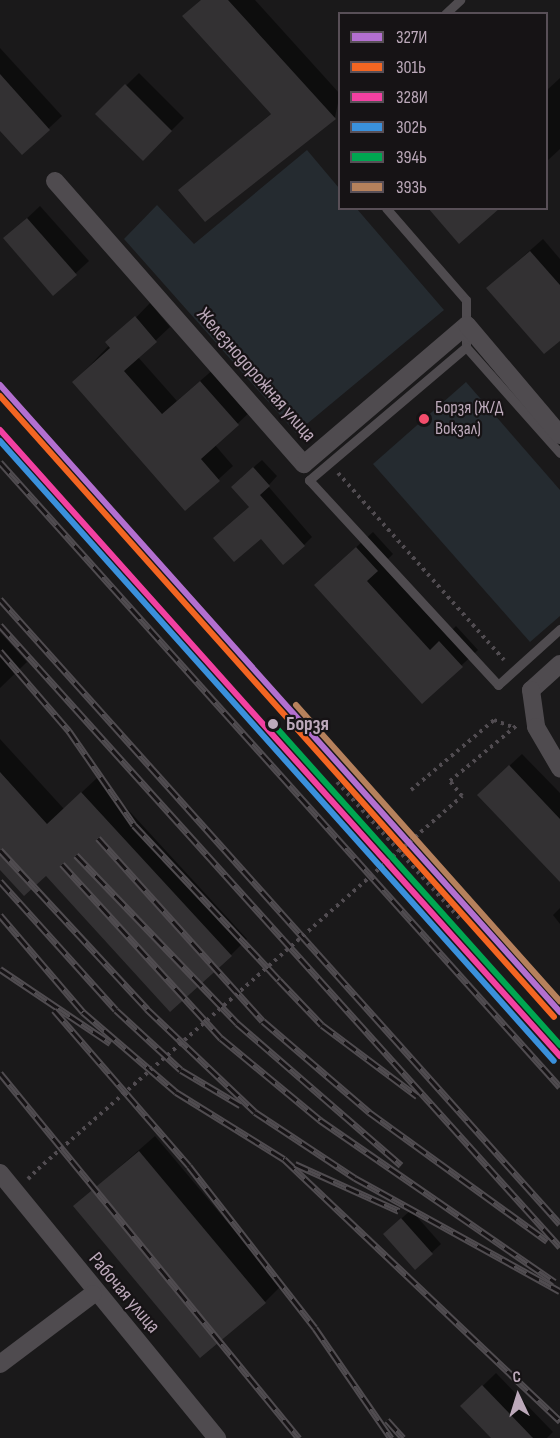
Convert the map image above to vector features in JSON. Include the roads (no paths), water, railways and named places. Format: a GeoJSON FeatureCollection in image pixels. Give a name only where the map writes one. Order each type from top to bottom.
{"type":"FeatureCollection","features":[{"type":"Feature","properties":{"kind":"street","name":"Железнодорожная улица"},"geometry":{"type":"LineString","coordinates":[[55,181],[304,464],[467,325]]}},
{"type":"Feature","properties":{"kind":"street"},"geometry":{"type":"LineString","coordinates":[[467,325],[560,435]]}},
{"type":"Feature","properties":{"kind":"street"},"geometry":{"type":"LineString","coordinates":[[560,664],[531,690],[536,727],[560,768]]}},
{"type":"Feature","properties":{"kind":"street","name":"Рабочая улица"},"geometry":{"type":"LineString","coordinates":[[0,1173],[93,1294],[217,1438]]}},
{"type":"Feature","properties":{"kind":"street"},"geometry":{"type":"LineString","coordinates":[[0,1364],[93,1294]]}},
{"type":"Feature","properties":{"kind":"lane"},"geometry":{"type":"LineString","coordinates":[[447,12],[460,0]]}},
{"type":"Feature","properties":{"kind":"lane"},"geometry":{"type":"LineString","coordinates":[[388,210],[466,300],[466,347],[560,453]]}},
{"type":"Feature","properties":{"kind":"lane"},"geometry":{"type":"LineString","coordinates":[[466,347],[309,480],[498,685],[560,629]]}},
{"type":"Feature","properties":{"kind":"railway"},"geometry":{"type":"LineString","coordinates":[[0,462],[560,1087]]}},
{"type":"Feature","properties":{"kind":"railway"},"geometry":{"type":"LineString","coordinates":[[0,599],[560,1224]]}},
{"type":"Feature","properties":{"kind":"railway"},"geometry":{"type":"LineString","coordinates":[[0,625],[560,1247]]}},
{"type":"Feature","properties":{"kind":"railway"},"geometry":{"type":"LineString","coordinates":[[0,651],[69,731],[134,825],[279,980],[322,1025],[417,1096]]}},
{"type":"Feature","properties":{"kind":"railway"},"geometry":{"type":"LineString","coordinates":[[98,838],[263,1021],[369,1112],[547,1241]]}},
{"type":"Feature","properties":{"kind":"railway"},"geometry":{"type":"LineString","coordinates":[[0,850],[147,1009],[255,1112],[355,1178],[560,1291]]}},
{"type":"Feature","properties":{"kind":"railway"},"geometry":{"type":"LineString","coordinates":[[76,855],[237,1023],[401,1165]]}},
{"type":"Feature","properties":{"kind":"railway"},"geometry":{"type":"LineString","coordinates":[[62,864],[221,1038],[320,1120],[555,1282]]}},
{"type":"Feature","properties":{"kind":"railway"},"geometry":{"type":"LineString","coordinates":[[0,881],[116,1010],[181,1070],[240,1105]]}},
{"type":"Feature","properties":{"kind":"railway"},"geometry":{"type":"LineString","coordinates":[[0,915],[83,1012],[176,1092],[284,1159],[560,1421]]}},
{"type":"Feature","properties":{"kind":"railway"},"geometry":{"type":"LineString","coordinates":[[0,969],[110,1043]]}},
{"type":"Feature","properties":{"kind":"railway"},"geometry":{"type":"LineString","coordinates":[[54,1010],[189,1166],[315,1328],[391,1438]]}},
{"type":"Feature","properties":{"kind":"railway"},"geometry":{"type":"LineString","coordinates":[[0,1073],[299,1438]]}},
{"type":"Feature","properties":{"kind":"railway"},"geometry":{"type":"LineString","coordinates":[[295,1164],[399,1211]]}},
{"type":"Feature","properties":{"kind":"railway"},"geometry":{"type":"LineString","coordinates":[[387,1420],[403,1438]]}},
{"type":"Feature","properties":{"kind":"place","name":"Борзя (Ж/Д Вокзал)"},"geometry":{"type":"Point","coordinates":[424,419]}},
{"type":"Feature","properties":{"kind":"place","name":"Борзя"},"geometry":{"type":"Point","coordinates":[273,724]}}]}
